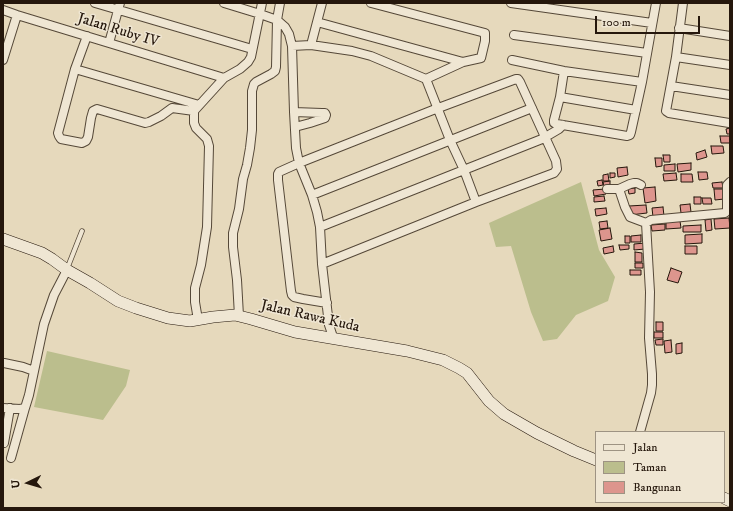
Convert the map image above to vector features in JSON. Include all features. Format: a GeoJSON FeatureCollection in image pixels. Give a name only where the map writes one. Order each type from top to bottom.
{"type":"FeatureCollection","features":[{"type":"Feature","properties":{"kind":"street"},"geometry":{"type":"LineString","coordinates":[[95,3],[119,6],[252,49]]}},
{"type":"Feature","properties":{"kind":"street"},"geometry":{"type":"LineString","coordinates":[[224,3],[277,20],[288,30],[290,34],[292,46],[294,112],[298,163],[312,195],[317,212],[320,227],[322,264],[329,325],[333,338]]}},
{"type":"Feature","properties":{"kind":"street"},"geometry":{"type":"LineString","coordinates":[[198,320],[195,302],[196,288],[208,227],[209,146],[207,139],[196,128],[194,123],[196,108],[224,78],[240,69],[248,62],[251,57],[262,3]]}},
{"type":"Feature","properties":{"kind":"street"},"geometry":{"type":"LineString","coordinates":[[239,316],[233,232],[239,209],[243,179],[250,148],[252,130],[252,91],[256,82],[275,71],[277,20],[280,3]]}},
{"type":"Feature","properties":{"kind":"street"},"geometry":{"type":"LineString","coordinates":[[311,44],[322,3]]}},
{"type":"Feature","properties":{"kind":"street"},"geometry":{"type":"LineString","coordinates":[[371,3],[485,33],[485,41],[481,58],[463,62],[426,79]]}},
{"type":"Feature","properties":{"kind":"street"},"geometry":{"type":"LineString","coordinates":[[511,3],[652,23]]}},
{"type":"Feature","properties":{"kind":"street"},"geometry":{"type":"LineString","coordinates":[[564,71],[554,123],[627,136],[630,135],[642,82],[656,3]]}},
{"type":"Feature","properties":{"kind":"street"},"geometry":{"type":"LineString","coordinates":[[683,3],[676,57],[666,109],[667,112],[729,123]]}},
{"type":"Feature","properties":{"kind":"street"},"geometry":{"type":"LineString","coordinates":[[108,42],[119,6]]}},
{"type":"Feature","properties":{"kind":"street","name":"Jalan Ruby IV"},"geometry":{"type":"LineString","coordinates":[[3,10],[224,78]]}},
{"type":"Feature","properties":{"kind":"street"},"geometry":{"type":"LineString","coordinates":[[3,60],[16,15]]}},
{"type":"Feature","properties":{"kind":"street"},"geometry":{"type":"LineString","coordinates":[[317,22],[463,62]]}},
{"type":"Feature","properties":{"kind":"street"},"geometry":{"type":"LineString","coordinates":[[679,28],[730,36]]}},
{"type":"Feature","properties":{"kind":"street"},"geometry":{"type":"LineString","coordinates":[[514,35],[647,53]]}},
{"type":"Feature","properties":{"kind":"street"},"geometry":{"type":"LineString","coordinates":[[87,36],[75,69],[58,133],[61,139],[82,143],[86,141],[93,111],[97,109],[146,123],[161,116],[172,108],[196,108]]}},
{"type":"Feature","properties":{"kind":"street"},"geometry":{"type":"LineString","coordinates":[[292,46],[311,44],[362,53],[426,79],[476,202]]}},
{"type":"Feature","properties":{"kind":"street"},"geometry":{"type":"LineString","coordinates":[[676,57],[730,65]]}},
{"type":"Feature","properties":{"kind":"street"},"geometry":{"type":"LineString","coordinates":[[512,60],[564,71],[642,82]]}},
{"type":"Feature","properties":{"kind":"street"},"geometry":{"type":"LineString","coordinates":[[75,69],[196,108]]}},
{"type":"Feature","properties":{"kind":"street"},"geometry":{"type":"LineString","coordinates":[[322,264],[476,202],[554,173],[557,169],[556,161],[518,79],[298,163],[279,172],[278,177],[292,295],[294,297],[327,303]]}},
{"type":"Feature","properties":{"kind":"street"},"geometry":{"type":"LineString","coordinates":[[671,86],[730,95]]}},
{"type":"Feature","properties":{"kind":"street"},"geometry":{"type":"LineString","coordinates":[[560,97],[636,110]]}},
{"type":"Feature","properties":{"kind":"street"},"geometry":{"type":"LineString","coordinates":[[312,195],[532,108]]}},
{"type":"Feature","properties":{"kind":"street"},"geometry":{"type":"LineString","coordinates":[[294,112],[325,113],[326,115],[325,118],[295,127]]}},
{"type":"Feature","properties":{"kind":"street"},"geometry":{"type":"LineString","coordinates":[[320,227],[546,138],[563,125]]}},
{"type":"Feature","properties":{"kind":"street"},"geometry":{"type":"LineString","coordinates":[[646,223],[651,220],[725,213],[727,211],[728,185],[730,182]]}},
{"type":"Feature","properties":{"kind":"street"},"geometry":{"type":"LineString","coordinates":[[607,189],[619,189],[634,183],[641,185]]}},
{"type":"Feature","properties":{"kind":"street"},"geometry":{"type":"LineString","coordinates":[[619,189],[630,217],[646,223]]}},
{"type":"Feature","properties":{"kind":"street"},"geometry":{"type":"LineString","coordinates":[[640,431],[652,385],[649,338],[650,292],[646,223]]}},
{"type":"Feature","properties":{"kind":"street","name":"Jalan Rawa Kuda"},"geometry":{"type":"LineString","coordinates":[[3,239],[42,253],[118,301],[168,318],[190,321],[226,316],[239,316],[295,332],[407,351],[443,360],[467,373],[489,401],[504,414],[537,433],[595,460]]}},
{"type":"Feature","properties":{"kind":"street"},"geometry":{"type":"LineString","coordinates":[[11,458],[25,408],[44,324],[54,295],[67,270]]}},
{"type":"Feature","properties":{"kind":"street"},"geometry":{"type":"LineString","coordinates":[[4,363],[34,371]]}},
{"type":"Feature","properties":{"kind":"street"},"geometry":{"type":"LineString","coordinates":[[4,443],[6,408],[25,408]]}},
{"type":"Feature","properties":{"kind":"lane"},"geometry":{"type":"LineString","coordinates":[[67,270],[82,231]]}},
{"type":"Feature","properties":{"kind":"green space"},"geometry":{"type":"Polygon","coordinates":[[[581,182],[599,250],[615,277],[608,301],[576,315],[557,339],[543,341],[531,312],[511,246],[496,247],[489,223],[581,182]]]}},
{"type":"Feature","properties":{"kind":"green space"},"geometry":{"type":"Polygon","coordinates":[[[47,351],[130,370],[126,386],[103,420],[34,407],[47,351]]]}},
{"type":"Feature","properties":{"kind":"building"},"geometry":{"type":"Polygon","coordinates":[[[730,128],[730,134],[727,134],[726,129],[730,128]]]}},
{"type":"Feature","properties":{"kind":"building"},"geometry":{"type":"Polygon","coordinates":[[[720,136],[730,136],[730,143],[721,143],[720,136]]]}},
{"type":"Feature","properties":{"kind":"building"},"geometry":{"type":"Polygon","coordinates":[[[711,146],[723,146],[724,153],[712,154],[711,146]]]}},
{"type":"Feature","properties":{"kind":"building"},"geometry":{"type":"Polygon","coordinates":[[[705,150],[707,157],[697,160],[696,153],[705,150]]]}},
{"type":"Feature","properties":{"kind":"building"},"geometry":{"type":"Polygon","coordinates":[[[663,155],[670,155],[670,162],[664,162],[663,155]]]}},
{"type":"Feature","properties":{"kind":"building"},"geometry":{"type":"Polygon","coordinates":[[[655,158],[662,158],[662,166],[656,167],[655,158]]]}},
{"type":"Feature","properties":{"kind":"building"},"geometry":{"type":"Polygon","coordinates":[[[691,163],[691,170],[678,172],[677,164],[691,163]]]}},
{"type":"Feature","properties":{"kind":"building"},"geometry":{"type":"Polygon","coordinates":[[[675,164],[675,171],[664,171],[664,165],[675,164]]]}},
{"type":"Feature","properties":{"kind":"building"},"geometry":{"type":"Polygon","coordinates":[[[627,167],[628,175],[618,177],[617,168],[627,167]]]}},
{"type":"Feature","properties":{"kind":"building"},"geometry":{"type":"Polygon","coordinates":[[[698,172],[707,172],[708,179],[699,180],[698,172]]]}},
{"type":"Feature","properties":{"kind":"building"},"geometry":{"type":"Polygon","coordinates":[[[610,173],[615,173],[615,177],[610,178],[610,173]]]}},
{"type":"Feature","properties":{"kind":"building"},"geometry":{"type":"Polygon","coordinates":[[[676,173],[677,180],[664,181],[663,174],[676,173]]]}},
{"type":"Feature","properties":{"kind":"building"},"geometry":{"type":"Polygon","coordinates":[[[608,174],[609,181],[603,181],[603,175],[608,174]]]}},
{"type":"Feature","properties":{"kind":"building"},"geometry":{"type":"Polygon","coordinates":[[[681,174],[692,174],[693,182],[681,182],[681,174]]]}},
{"type":"Feature","properties":{"kind":"building"},"geometry":{"type":"Polygon","coordinates":[[[602,180],[603,185],[598,186],[597,181],[602,180]]]}},
{"type":"Feature","properties":{"kind":"building"},"geometry":{"type":"Polygon","coordinates":[[[610,181],[610,185],[604,186],[603,182],[610,181]]]}},
{"type":"Feature","properties":{"kind":"building"},"geometry":{"type":"Polygon","coordinates":[[[722,182],[723,188],[713,188],[712,183],[722,182]]]}},
{"type":"Feature","properties":{"kind":"building"},"geometry":{"type":"Polygon","coordinates":[[[655,187],[656,201],[645,203],[643,188],[655,187]]]}},
{"type":"Feature","properties":{"kind":"building"},"geometry":{"type":"Polygon","coordinates":[[[635,188],[635,193],[629,194],[628,189],[635,188]]]}},
{"type":"Feature","properties":{"kind":"building"},"geometry":{"type":"Polygon","coordinates":[[[605,189],[606,194],[594,196],[593,190],[605,189]]]}},
{"type":"Feature","properties":{"kind":"building"},"geometry":{"type":"Polygon","coordinates":[[[714,189],[723,189],[724,199],[715,200],[714,189]]]}},
{"type":"Feature","properties":{"kind":"building"},"geometry":{"type":"Polygon","coordinates":[[[604,196],[605,201],[594,202],[594,197],[604,196]]]}},
{"type":"Feature","properties":{"kind":"building"},"geometry":{"type":"Polygon","coordinates":[[[694,197],[701,197],[701,204],[694,204],[694,197]]]}},
{"type":"Feature","properties":{"kind":"building"},"geometry":{"type":"Polygon","coordinates":[[[702,198],[711,198],[712,204],[703,204],[702,198]]]}},
{"type":"Feature","properties":{"kind":"building"},"geometry":{"type":"Polygon","coordinates":[[[690,204],[691,212],[681,213],[680,205],[690,204]]]}},
{"type":"Feature","properties":{"kind":"building"},"geometry":{"type":"Polygon","coordinates":[[[646,205],[647,213],[630,215],[629,206],[646,205]]]}},
{"type":"Feature","properties":{"kind":"building"},"geometry":{"type":"Polygon","coordinates":[[[663,207],[664,216],[653,217],[652,208],[663,207]]]}},
{"type":"Feature","properties":{"kind":"building"},"geometry":{"type":"Polygon","coordinates":[[[606,208],[607,214],[596,216],[595,209],[606,208]]]}},
{"type":"Feature","properties":{"kind":"building"},"geometry":{"type":"Polygon","coordinates":[[[729,218],[730,228],[715,229],[714,219],[729,218]]]}},
{"type":"Feature","properties":{"kind":"building"},"geometry":{"type":"Polygon","coordinates":[[[711,219],[712,230],[706,231],[705,220],[711,219]]]}},
{"type":"Feature","properties":{"kind":"building"},"geometry":{"type":"Polygon","coordinates":[[[607,221],[608,228],[600,229],[599,222],[607,221]]]}},
{"type":"Feature","properties":{"kind":"building"},"geometry":{"type":"Polygon","coordinates":[[[680,221],[681,228],[666,229],[666,222],[680,221]]]}},
{"type":"Feature","properties":{"kind":"building"},"geometry":{"type":"Polygon","coordinates":[[[665,224],[665,230],[652,231],[651,225],[665,224]]]}},
{"type":"Feature","properties":{"kind":"building"},"geometry":{"type":"Polygon","coordinates":[[[701,225],[701,232],[683,232],[683,226],[701,225]]]}},
{"type":"Feature","properties":{"kind":"building"},"geometry":{"type":"Polygon","coordinates":[[[610,228],[612,239],[601,241],[599,230],[610,228]]]}},
{"type":"Feature","properties":{"kind":"building"},"geometry":{"type":"Polygon","coordinates":[[[702,234],[702,243],[685,244],[685,235],[702,234]]]}},
{"type":"Feature","properties":{"kind":"building"},"geometry":{"type":"Polygon","coordinates":[[[641,235],[641,242],[631,242],[631,236],[641,235]]]}},
{"type":"Feature","properties":{"kind":"building"},"geometry":{"type":"Polygon","coordinates":[[[625,236],[630,236],[630,243],[625,243],[625,236]]]}},
{"type":"Feature","properties":{"kind":"building"},"geometry":{"type":"Polygon","coordinates":[[[645,243],[645,249],[634,250],[634,244],[645,243]]]}},
{"type":"Feature","properties":{"kind":"building"},"geometry":{"type":"Polygon","coordinates":[[[619,245],[629,245],[629,249],[620,250],[619,245]]]}},
{"type":"Feature","properties":{"kind":"building"},"geometry":{"type":"Polygon","coordinates":[[[613,246],[614,252],[604,254],[603,248],[613,246]]]}},
{"type":"Feature","properties":{"kind":"building"},"geometry":{"type":"Polygon","coordinates":[[[685,246],[697,246],[697,254],[685,254],[685,246]]]}},
{"type":"Feature","properties":{"kind":"building"},"geometry":{"type":"Polygon","coordinates":[[[635,252],[642,253],[642,262],[635,262],[635,252]]]}},
{"type":"Feature","properties":{"kind":"building"},"geometry":{"type":"Polygon","coordinates":[[[635,263],[643,263],[643,268],[635,268],[635,263]]]}},
{"type":"Feature","properties":{"kind":"building"},"geometry":{"type":"Polygon","coordinates":[[[671,268],[682,272],[678,283],[667,280],[671,268]]]}},
{"type":"Feature","properties":{"kind":"building"},"geometry":{"type":"Polygon","coordinates":[[[630,270],[641,270],[641,275],[630,275],[630,270]]]}},
{"type":"Feature","properties":{"kind":"building"},"geometry":{"type":"Polygon","coordinates":[[[656,322],[663,322],[663,331],[656,331],[656,322]]]}},
{"type":"Feature","properties":{"kind":"building"},"geometry":{"type":"Polygon","coordinates":[[[654,332],[663,332],[663,338],[654,338],[654,332]]]}},
{"type":"Feature","properties":{"kind":"building"},"geometry":{"type":"Polygon","coordinates":[[[663,339],[663,345],[656,345],[655,340],[663,339]]]}},
{"type":"Feature","properties":{"kind":"building"},"geometry":{"type":"Polygon","coordinates":[[[671,340],[672,352],[665,353],[664,341],[671,340]]]}},
{"type":"Feature","properties":{"kind":"building"},"geometry":{"type":"Polygon","coordinates":[[[682,343],[682,353],[676,354],[676,344],[682,343]]]}}]}
